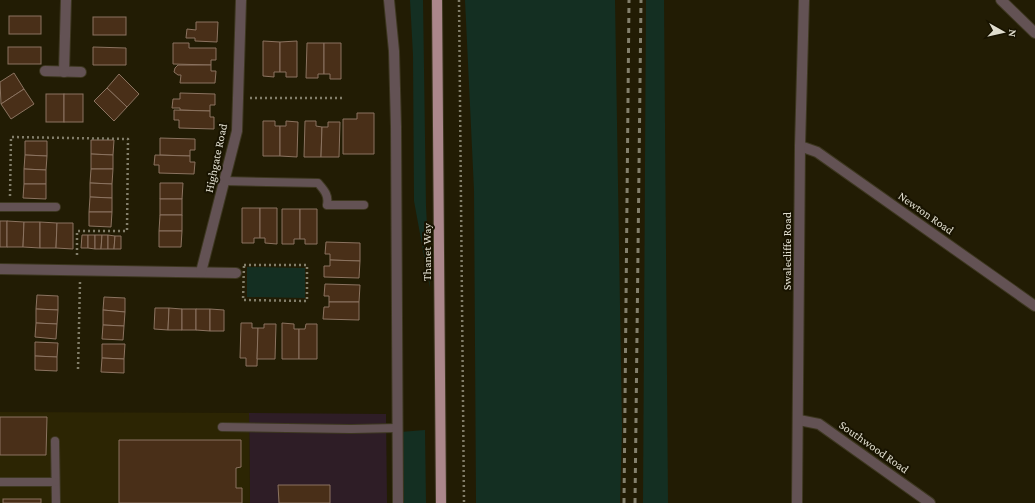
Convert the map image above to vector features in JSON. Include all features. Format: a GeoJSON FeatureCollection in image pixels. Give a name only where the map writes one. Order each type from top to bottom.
{"type":"FeatureCollection","features":[{"type":"Feature","properties":{"kind":"main road","name":"Thanet Way"},"geometry":{"type":"LineString","coordinates":[[437,0],[441,503]]}},
{"type":"Feature","properties":{"kind":"street"},"geometry":{"type":"LineString","coordinates":[[64,72],[66,0]]}},
{"type":"Feature","properties":{"kind":"street","name":"Highgate Road"},"geometry":{"type":"LineString","coordinates":[[201,272],[237,131],[241,0]]}},
{"type":"Feature","properties":{"kind":"street"},"geometry":{"type":"LineString","coordinates":[[389,0],[395,59],[398,503]]}},
{"type":"Feature","properties":{"kind":"street","name":"Swalecliffe Road"},"geometry":{"type":"LineString","coordinates":[[797,503],[799,420],[800,146],[804,0]]}},
{"type":"Feature","properties":{"kind":"street"},"geometry":{"type":"LineString","coordinates":[[1001,0],[1035,33]]}},
{"type":"Feature","properties":{"kind":"street"},"geometry":{"type":"LineString","coordinates":[[45,71],[81,72]]}},
{"type":"Feature","properties":{"kind":"street","name":"Newton Road"},"geometry":{"type":"LineString","coordinates":[[800,146],[817,152],[1035,306]]}},
{"type":"Feature","properties":{"kind":"street"},"geometry":{"type":"LineString","coordinates":[[0,268],[236,273]]}},
{"type":"Feature","properties":{"kind":"street","name":"Southwood Road"},"geometry":{"type":"LineString","coordinates":[[799,420],[819,424],[930,503]]}},
{"type":"Feature","properties":{"kind":"lane"},"geometry":{"type":"LineString","coordinates":[[224,181],[318,183],[326,192],[328,199],[327,205],[364,205]]}},
{"type":"Feature","properties":{"kind":"lane"},"geometry":{"type":"LineString","coordinates":[[0,207],[56,207]]}},
{"type":"Feature","properties":{"kind":"lane"},"geometry":{"type":"LineString","coordinates":[[222,427],[351,429],[397,428]]}},
{"type":"Feature","properties":{"kind":"lane"},"geometry":{"type":"LineString","coordinates":[[55,441],[56,503]]}},
{"type":"Feature","properties":{"kind":"lane"},"geometry":{"type":"LineString","coordinates":[[0,482],[55,482]]}},
{"type":"Feature","properties":{"kind":"path"},"geometry":{"type":"LineString","coordinates":[[459,0],[464,503]]}},
{"type":"Feature","properties":{"kind":"path"},"geometry":{"type":"LineString","coordinates":[[238,98],[342,98]]}},
{"type":"Feature","properties":{"kind":"path"},"geometry":{"type":"LineString","coordinates":[[10,207],[11,137],[128,139],[127,231],[77,231],[79,270],[78,369]]}},
{"type":"Feature","properties":{"kind":"path"},"geometry":{"type":"LineString","coordinates":[[244,265],[307,265],[307,301],[243,300],[244,265]]}},
{"type":"Feature","properties":{"kind":"shaded area"},"geometry":{"type":"Polygon","coordinates":[[[0,412],[249,413],[250,503],[0,503],[0,412]]]}},
{"type":"Feature","properties":{"kind":"shaded area"},"geometry":{"type":"Polygon","coordinates":[[[249,413],[386,414],[387,503],[250,503],[249,413]]]}},
{"type":"Feature","properties":{"kind":"green space"},"geometry":{"type":"Polygon","coordinates":[[[410,0],[423,0],[426,206],[430,288],[414,201],[413,55],[410,0]]]}},
{"type":"Feature","properties":{"kind":"green space"},"geometry":{"type":"Polygon","coordinates":[[[465,0],[615,0],[622,428],[620,503],[476,503],[474,190],[465,0]]]}},
{"type":"Feature","properties":{"kind":"green space"},"geometry":{"type":"Polygon","coordinates":[[[646,0],[664,0],[668,503],[643,503],[646,0]]]}},
{"type":"Feature","properties":{"kind":"green space"},"geometry":{"type":"Polygon","coordinates":[[[247,267],[305,268],[305,298],[247,297],[247,267]]]}},
{"type":"Feature","properties":{"kind":"green space"},"geometry":{"type":"Polygon","coordinates":[[[425,430],[426,503],[401,503],[400,432],[425,430]]]}},
{"type":"Feature","properties":{"kind":"building"},"geometry":{"type":"Polygon","coordinates":[[[9,16],[41,16],[41,34],[9,34],[9,16]]]}},
{"type":"Feature","properties":{"kind":"building"},"geometry":{"type":"Polygon","coordinates":[[[93,17],[126,17],[126,35],[93,35],[93,17]]]}},
{"type":"Feature","properties":{"kind":"building"},"geometry":{"type":"Polygon","coordinates":[[[196,22],[218,22],[217,42],[195,41],[195,38],[186,38],[187,29],[196,30],[196,22]]]}},
{"type":"Feature","properties":{"kind":"building"},"geometry":{"type":"Polygon","coordinates":[[[263,41],[280,42],[280,72],[274,72],[274,77],[263,76],[263,41]]]}},
{"type":"Feature","properties":{"kind":"building"},"geometry":{"type":"Polygon","coordinates":[[[297,41],[297,77],[286,77],[286,72],[280,72],[280,42],[297,41]]]}},
{"type":"Feature","properties":{"kind":"building"},"geometry":{"type":"Polygon","coordinates":[[[173,43],[189,43],[189,48],[216,48],[216,60],[211,60],[211,65],[173,64],[173,43]]]}},
{"type":"Feature","properties":{"kind":"building"},"geometry":{"type":"Polygon","coordinates":[[[307,43],[324,43],[324,74],[318,74],[318,78],[306,78],[307,43]]]}},
{"type":"Feature","properties":{"kind":"building"},"geometry":{"type":"Polygon","coordinates":[[[324,43],[341,43],[341,79],[330,79],[330,74],[324,74],[324,43]]]}},
{"type":"Feature","properties":{"kind":"building"},"geometry":{"type":"Polygon","coordinates":[[[8,47],[41,47],[41,64],[8,64],[8,47]]]}},
{"type":"Feature","properties":{"kind":"building"},"geometry":{"type":"Polygon","coordinates":[[[93,47],[126,48],[126,65],[93,65],[93,47]]]}},
{"type":"Feature","properties":{"kind":"building"},"geometry":{"type":"Polygon","coordinates":[[[178,65],[211,65],[211,71],[216,71],[215,83],[180,83],[181,75],[174,72],[178,65]]]}},
{"type":"Feature","properties":{"kind":"building"},"geometry":{"type":"Polygon","coordinates":[[[14,73],[24,89],[1,104],[0,82],[14,73]]]}},
{"type":"Feature","properties":{"kind":"building"},"geometry":{"type":"Polygon","coordinates":[[[119,74],[139,94],[127,107],[107,88],[119,74]]]}},
{"type":"Feature","properties":{"kind":"building"},"geometry":{"type":"Polygon","coordinates":[[[107,88],[127,107],[114,121],[94,101],[107,88]]]}},
{"type":"Feature","properties":{"kind":"building"},"geometry":{"type":"Polygon","coordinates":[[[24,89],[34,104],[11,119],[1,104],[24,89]]]}},
{"type":"Feature","properties":{"kind":"building"},"geometry":{"type":"Polygon","coordinates":[[[180,93],[215,94],[215,105],[210,105],[210,111],[180,110],[180,108],[172,108],[173,99],[180,99],[180,93]]]}},
{"type":"Feature","properties":{"kind":"building"},"geometry":{"type":"Polygon","coordinates":[[[46,94],[64,94],[64,122],[46,122],[46,94]]]}},
{"type":"Feature","properties":{"kind":"building"},"geometry":{"type":"Polygon","coordinates":[[[64,94],[83,94],[83,122],[64,122],[64,94]]]}},
{"type":"Feature","properties":{"kind":"building"},"geometry":{"type":"Polygon","coordinates":[[[174,110],[210,111],[210,117],[214,117],[214,129],[179,128],[179,120],[174,120],[174,110]]]}},
{"type":"Feature","properties":{"kind":"building"},"geometry":{"type":"Polygon","coordinates":[[[357,113],[374,113],[374,154],[343,154],[343,119],[357,119],[357,113]]]}},
{"type":"Feature","properties":{"kind":"building"},"geometry":{"type":"Polygon","coordinates":[[[263,121],[275,121],[275,126],[280,126],[280,156],[263,156],[263,121]]]}},
{"type":"Feature","properties":{"kind":"building"},"geometry":{"type":"Polygon","coordinates":[[[286,121],[298,122],[297,157],[280,156],[280,126],[286,126],[286,121]]]}},
{"type":"Feature","properties":{"kind":"building"},"geometry":{"type":"Polygon","coordinates":[[[305,121],[316,121],[316,126],[322,127],[321,157],[304,157],[305,121]]]}},
{"type":"Feature","properties":{"kind":"building"},"geometry":{"type":"Polygon","coordinates":[[[328,122],[340,122],[339,157],[321,157],[322,127],[328,127],[328,122]]]}},
{"type":"Feature","properties":{"kind":"building"},"geometry":{"type":"Polygon","coordinates":[[[160,138],[195,139],[195,150],[190,150],[190,156],[160,155],[160,138]]]}},
{"type":"Feature","properties":{"kind":"building"},"geometry":{"type":"Polygon","coordinates":[[[91,140],[114,140],[113,155],[91,154],[91,140]]]}},
{"type":"Feature","properties":{"kind":"building"},"geometry":{"type":"Polygon","coordinates":[[[25,141],[47,141],[47,156],[25,155],[25,141]]]}},
{"type":"Feature","properties":{"kind":"building"},"geometry":{"type":"Polygon","coordinates":[[[91,154],[113,155],[113,169],[91,169],[91,154]]]}},
{"type":"Feature","properties":{"kind":"building"},"geometry":{"type":"Polygon","coordinates":[[[25,155],[47,156],[46,170],[24,169],[25,155]]]}},
{"type":"Feature","properties":{"kind":"building"},"geometry":{"type":"Polygon","coordinates":[[[155,155],[190,156],[190,162],[195,162],[194,174],[159,173],[159,165],[154,165],[155,155]]]}},
{"type":"Feature","properties":{"kind":"building"},"geometry":{"type":"Polygon","coordinates":[[[24,169],[46,170],[46,184],[24,184],[24,169]]]}},
{"type":"Feature","properties":{"kind":"building"},"geometry":{"type":"Polygon","coordinates":[[[91,169],[113,169],[112,184],[90,183],[91,169]]]}},
{"type":"Feature","properties":{"kind":"building"},"geometry":{"type":"Polygon","coordinates":[[[90,183],[112,184],[112,198],[90,197],[90,183]]]}},
{"type":"Feature","properties":{"kind":"building"},"geometry":{"type":"Polygon","coordinates":[[[160,183],[183,183],[182,199],[160,199],[160,183]]]}},
{"type":"Feature","properties":{"kind":"building"},"geometry":{"type":"Polygon","coordinates":[[[24,184],[46,184],[46,199],[23,198],[24,184]]]}},
{"type":"Feature","properties":{"kind":"building"},"geometry":{"type":"Polygon","coordinates":[[[90,197],[112,198],[112,212],[89,212],[90,197]]]}},
{"type":"Feature","properties":{"kind":"building"},"geometry":{"type":"Polygon","coordinates":[[[160,199],[182,199],[182,215],[160,215],[160,199]]]}},
{"type":"Feature","properties":{"kind":"building"},"geometry":{"type":"Polygon","coordinates":[[[242,208],[260,208],[260,238],[254,238],[254,243],[242,243],[242,208]]]}},
{"type":"Feature","properties":{"kind":"building"},"geometry":{"type":"Polygon","coordinates":[[[260,208],[277,208],[277,244],[265,243],[265,238],[260,238],[260,208]]]}},
{"type":"Feature","properties":{"kind":"building"},"geometry":{"type":"Polygon","coordinates":[[[282,209],[300,209],[300,239],[294,239],[294,244],[282,244],[282,209]]]}},
{"type":"Feature","properties":{"kind":"building"},"geometry":{"type":"Polygon","coordinates":[[[300,209],[317,209],[317,244],[305,244],[305,239],[300,239],[300,209]]]}},
{"type":"Feature","properties":{"kind":"building"},"geometry":{"type":"Polygon","coordinates":[[[89,212],[112,212],[111,227],[89,226],[89,212]]]}},
{"type":"Feature","properties":{"kind":"building"},"geometry":{"type":"Polygon","coordinates":[[[160,215],[182,215],[182,231],[159,231],[160,215]]]}},
{"type":"Feature","properties":{"kind":"building"},"geometry":{"type":"Polygon","coordinates":[[[0,221],[7,221],[7,247],[0,247],[0,221]]]}},
{"type":"Feature","properties":{"kind":"building"},"geometry":{"type":"Polygon","coordinates":[[[7,221],[24,222],[23,247],[7,247],[7,221]]]}},
{"type":"Feature","properties":{"kind":"building"},"geometry":{"type":"Polygon","coordinates":[[[24,222],[40,222],[40,248],[23,247],[24,222]]]}},
{"type":"Feature","properties":{"kind":"building"},"geometry":{"type":"Polygon","coordinates":[[[40,222],[57,223],[56,248],[40,248],[40,222]]]}},
{"type":"Feature","properties":{"kind":"building"},"geometry":{"type":"Polygon","coordinates":[[[57,223],[73,223],[73,249],[56,248],[57,223]]]}},
{"type":"Feature","properties":{"kind":"building"},"geometry":{"type":"Polygon","coordinates":[[[159,231],[182,231],[181,247],[159,247],[159,231]]]}},
{"type":"Feature","properties":{"kind":"building"},"geometry":{"type":"Polygon","coordinates":[[[82,235],[88,235],[88,248],[81,248],[82,235]]]}},
{"type":"Feature","properties":{"kind":"building"},"geometry":{"type":"Polygon","coordinates":[[[88,235],[95,235],[95,249],[88,248],[88,235]]]}},
{"type":"Feature","properties":{"kind":"building"},"geometry":{"type":"Polygon","coordinates":[[[95,235],[102,235],[101,249],[95,249],[95,235]]]}},
{"type":"Feature","properties":{"kind":"building"},"geometry":{"type":"Polygon","coordinates":[[[102,235],[108,235],[108,249],[101,249],[102,235]]]}},
{"type":"Feature","properties":{"kind":"building"},"geometry":{"type":"Polygon","coordinates":[[[108,235],[115,236],[114,249],[108,249],[108,235]]]}},
{"type":"Feature","properties":{"kind":"building"},"geometry":{"type":"Polygon","coordinates":[[[115,236],[121,236],[121,249],[114,249],[115,236]]]}},
{"type":"Feature","properties":{"kind":"building"},"geometry":{"type":"Polygon","coordinates":[[[326,242],[360,243],[360,261],[330,260],[330,254],[325,254],[326,242]]]}},
{"type":"Feature","properties":{"kind":"building"},"geometry":{"type":"Polygon","coordinates":[[[330,260],[360,261],[359,278],[324,277],[324,266],[330,266],[330,260]]]}},
{"type":"Feature","properties":{"kind":"building"},"geometry":{"type":"Polygon","coordinates":[[[325,284],[360,285],[359,302],[329,302],[329,296],[324,296],[325,284]]]}},
{"type":"Feature","properties":{"kind":"building"},"geometry":{"type":"Polygon","coordinates":[[[37,295],[58,296],[58,310],[36,309],[37,295]]]}},
{"type":"Feature","properties":{"kind":"building"},"geometry":{"type":"Polygon","coordinates":[[[104,297],[125,298],[125,312],[103,310],[104,297]]]}},
{"type":"Feature","properties":{"kind":"building"},"geometry":{"type":"Polygon","coordinates":[[[329,302],[359,302],[359,320],[323,319],[324,307],[329,307],[329,302]]]}},
{"type":"Feature","properties":{"kind":"building"},"geometry":{"type":"Polygon","coordinates":[[[155,308],[169,308],[168,330],[154,329],[155,308]]]}},
{"type":"Feature","properties":{"kind":"building"},"geometry":{"type":"Polygon","coordinates":[[[169,308],[182,309],[182,330],[168,330],[169,308]]]}},
{"type":"Feature","properties":{"kind":"building"},"geometry":{"type":"Polygon","coordinates":[[[36,309],[58,310],[57,324],[36,323],[36,309]]]}},
{"type":"Feature","properties":{"kind":"building"},"geometry":{"type":"Polygon","coordinates":[[[182,309],[196,309],[196,330],[182,330],[182,309]]]}},
{"type":"Feature","properties":{"kind":"building"},"geometry":{"type":"Polygon","coordinates":[[[196,309],[210,309],[210,331],[196,330],[196,309]]]}},
{"type":"Feature","properties":{"kind":"building"},"geometry":{"type":"Polygon","coordinates":[[[210,309],[224,310],[224,331],[210,331],[210,309]]]}},
{"type":"Feature","properties":{"kind":"building"},"geometry":{"type":"Polygon","coordinates":[[[103,310],[125,312],[124,326],[103,325],[103,310]]]}},
{"type":"Feature","properties":{"kind":"building"},"geometry":{"type":"Polygon","coordinates":[[[36,323],[57,324],[56,339],[35,337],[36,323]]]}},
{"type":"Feature","properties":{"kind":"building"},"geometry":{"type":"Polygon","coordinates":[[[241,323],[252,323],[252,328],[258,328],[257,366],[246,366],[246,358],[240,358],[241,323]]]}},
{"type":"Feature","properties":{"kind":"building"},"geometry":{"type":"Polygon","coordinates":[[[282,323],[294,324],[294,329],[299,329],[299,359],[282,359],[282,323]]]}},
{"type":"Feature","properties":{"kind":"building"},"geometry":{"type":"Polygon","coordinates":[[[264,324],[276,324],[275,359],[257,359],[258,328],[264,328],[264,324]]]}},
{"type":"Feature","properties":{"kind":"building"},"geometry":{"type":"Polygon","coordinates":[[[306,324],[317,324],[317,359],[299,359],[299,329],[305,329],[306,324]]]}},
{"type":"Feature","properties":{"kind":"building"},"geometry":{"type":"Polygon","coordinates":[[[103,325],[124,326],[123,340],[102,339],[103,325]]]}},
{"type":"Feature","properties":{"kind":"building"},"geometry":{"type":"Polygon","coordinates":[[[35,342],[58,343],[57,357],[35,356],[35,342]]]}},
{"type":"Feature","properties":{"kind":"building"},"geometry":{"type":"Polygon","coordinates":[[[102,344],[125,344],[124,359],[102,358],[102,344]]]}},
{"type":"Feature","properties":{"kind":"building"},"geometry":{"type":"Polygon","coordinates":[[[35,356],[57,357],[57,371],[35,370],[35,356]]]}},
{"type":"Feature","properties":{"kind":"building"},"geometry":{"type":"Polygon","coordinates":[[[102,358],[124,359],[124,373],[101,372],[102,358]]]}},
{"type":"Feature","properties":{"kind":"building"},"geometry":{"type":"Polygon","coordinates":[[[0,417],[47,417],[46,455],[0,455],[0,417]]]}},
{"type":"Feature","properties":{"kind":"building"},"geometry":{"type":"Polygon","coordinates":[[[119,440],[241,440],[241,467],[236,468],[236,488],[242,488],[242,503],[119,503],[119,440]]]}},
{"type":"Feature","properties":{"kind":"building"},"geometry":{"type":"Polygon","coordinates":[[[278,485],[330,485],[330,503],[279,503],[278,485]]]}},
{"type":"Feature","properties":{"kind":"building"},"geometry":{"type":"Polygon","coordinates":[[[3,499],[41,499],[41,503],[3,503],[3,499]]]}},
{"type":"Feature","properties":{"kind":"railway"},"geometry":{"type":"LineString","coordinates":[[624,503],[629,0]]}},
{"type":"Feature","properties":{"kind":"railway"},"geometry":{"type":"LineString","coordinates":[[635,503],[641,0]]}}]}
